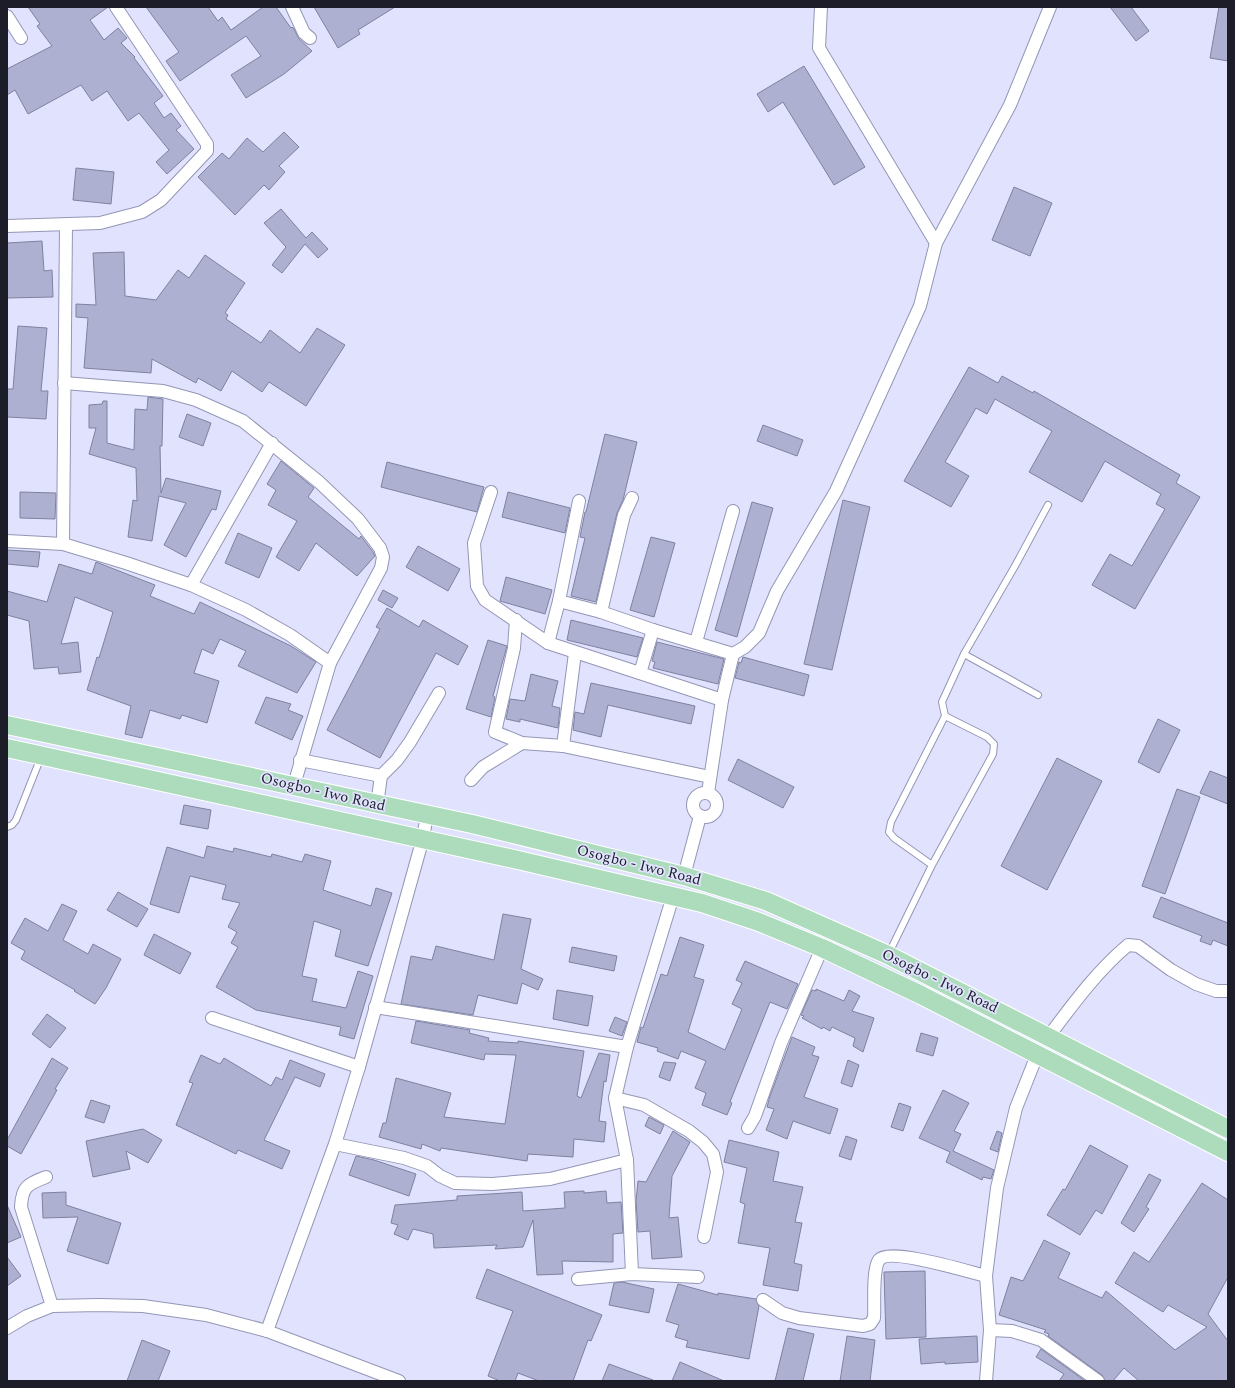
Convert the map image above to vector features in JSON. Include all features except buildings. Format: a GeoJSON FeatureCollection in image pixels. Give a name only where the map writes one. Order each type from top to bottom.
{"type":"FeatureCollection","features":[{"type":"Feature","properties":{"kind":"main road","name":"Osogbo - Iwo Road"},"geometry":{"type":"LineString","coordinates":[[7,725],[472,824],[684,876],[766,901],[888,955],[1228,1128]]}},
{"type":"Feature","properties":{"kind":"main road","name":"Osogbo - Iwo Road"},"geometry":{"type":"LineString","coordinates":[[7,748],[423,838],[673,896],[759,922],[822,948],[976,1024],[1228,1152]]}},
{"type":"Feature","properties":{"kind":"main road"},"geometry":{"type":"LineString","coordinates":[[976,1024],[986,1004]]}},
{"type":"Feature","properties":{"kind":"street"},"geometry":{"type":"LineString","coordinates":[[7,226],[100,223],[142,212],[162,200],[207,151],[207,144],[116,7]]}},
{"type":"Feature","properties":{"kind":"street"},"geometry":{"type":"LineString","coordinates":[[292,7],[304,33],[310,38]]}},
{"type":"Feature","properties":{"kind":"street"},"geometry":{"type":"LineString","coordinates":[[821,7],[819,48],[936,243]]}},
{"type":"Feature","properties":{"kind":"street"},"geometry":{"type":"LineString","coordinates":[[708,793],[722,700],[733,654],[745,647],[759,632],[777,591],[836,491],[920,306],[936,243],[1010,105],[1050,7]]}},
{"type":"Feature","properties":{"kind":"street"},"geometry":{"type":"LineString","coordinates":[[7,16],[21,38]]}},
{"type":"Feature","properties":{"kind":"street"},"geometry":{"type":"LineString","coordinates":[[63,544],[66,225]]}},
{"type":"Feature","properties":{"kind":"street"},"geometry":{"type":"LineString","coordinates":[[64,383],[163,391],[196,400],[243,421],[319,482],[358,519],[380,548],[383,557],[381,568],[330,663],[300,760],[294,785]]}},
{"type":"Feature","properties":{"kind":"street"},"geometry":{"type":"LineString","coordinates":[[190,585],[272,443]]}},
{"type":"Feature","properties":{"kind":"street"},"geometry":{"type":"LineString","coordinates":[[491,492],[474,543],[477,586],[485,600],[548,643],[722,700]]}},
{"type":"Feature","properties":{"kind":"street"},"geometry":{"type":"LineString","coordinates":[[600,612],[624,515],[632,498]]}},
{"type":"Feature","properties":{"kind":"street"},"geometry":{"type":"LineString","coordinates":[[548,643],[559,601],[580,501]]}},
{"type":"Feature","properties":{"kind":"street"},"geometry":{"type":"LineString","coordinates":[[696,642],[734,511]]}},
{"type":"Feature","properties":{"kind":"street"},"geometry":{"type":"LineString","coordinates":[[7,542],[63,544],[126,563],[190,585],[246,610],[290,635],[330,663]]}},
{"type":"Feature","properties":{"kind":"street"},"geometry":{"type":"LineString","coordinates":[[559,601],[600,612],[733,654]]}},
{"type":"Feature","properties":{"kind":"street"},"geometry":{"type":"LineString","coordinates":[[516,620],[514,648],[495,732],[522,743],[563,746],[710,777]]}},
{"type":"Feature","properties":{"kind":"street"},"geometry":{"type":"LineString","coordinates":[[640,673],[654,630]]}},
{"type":"Feature","properties":{"kind":"street"},"geometry":{"type":"LineString","coordinates":[[563,746],[575,653]]}},
{"type":"Feature","properties":{"kind":"street"},"geometry":{"type":"LineString","coordinates":[[377,805],[381,776],[397,760],[410,742],[439,692]]}},
{"type":"Feature","properties":{"kind":"street"},"geometry":{"type":"LineString","coordinates":[[471,780],[483,767],[522,743]]}},
{"type":"Feature","properties":{"kind":"street"},"geometry":{"type":"LineString","coordinates":[[300,760],[381,776]]}},
{"type":"Feature","properties":{"kind":"street"},"geometry":{"type":"LineString","coordinates":[[708,793],[717,800],[717,808],[709,817],[700,816],[694,811],[693,803],[700,794],[708,793]]}},
{"type":"Feature","properties":{"kind":"street"},"geometry":{"type":"LineString","coordinates":[[267,1331],[335,1144],[359,1067],[423,838],[427,815]]}},
{"type":"Feature","properties":{"kind":"street"},"geometry":{"type":"LineString","coordinates":[[684,876],[700,816]]}},
{"type":"Feature","properties":{"kind":"street"},"geometry":{"type":"LineString","coordinates":[[632,1274],[627,1160],[615,1098],[627,1047],[673,896]]}},
{"type":"Feature","properties":{"kind":"street"},"geometry":{"type":"LineString","coordinates":[[1049,1036],[1090,983],[1117,955],[1133,944],[1171,970],[1196,984],[1216,991],[1228,991]]}},
{"type":"Feature","properties":{"kind":"street"},"geometry":{"type":"LineString","coordinates":[[748,1128],[755,1116],[781,1043],[822,948]]}},
{"type":"Feature","properties":{"kind":"street"},"geometry":{"type":"LineString","coordinates":[[375,1007],[627,1047]]}},
{"type":"Feature","properties":{"kind":"street"},"geometry":{"type":"LineString","coordinates":[[212,1018],[359,1067]]}},
{"type":"Feature","properties":{"kind":"street"},"geometry":{"type":"LineString","coordinates":[[986,1381],[990,1330],[986,1276],[997,1188],[1016,1108],[1037,1055]]}},
{"type":"Feature","properties":{"kind":"street"},"geometry":{"type":"LineString","coordinates":[[615,1098],[644,1105],[689,1131],[713,1154],[717,1172],[704,1237]]}},
{"type":"Feature","properties":{"kind":"street"},"geometry":{"type":"LineString","coordinates":[[335,1144],[404,1158],[427,1166],[440,1176],[455,1183],[492,1184],[550,1179],[627,1160]]}},
{"type":"Feature","properties":{"kind":"street"},"geometry":{"type":"LineString","coordinates":[[46,1177],[28,1184],[21,1194],[21,1207],[52,1306]]}},
{"type":"Feature","properties":{"kind":"street"},"geometry":{"type":"LineString","coordinates":[[763,1300],[782,1313],[799,1318],[863,1326],[870,1324],[874,1318],[875,1268],[883,1256],[896,1256],[937,1263],[986,1276]]}},
{"type":"Feature","properties":{"kind":"street"},"geometry":{"type":"LineString","coordinates":[[578,1279],[632,1274],[698,1277]]}},
{"type":"Feature","properties":{"kind":"street"},"geometry":{"type":"LineString","coordinates":[[7,1328],[27,1316],[52,1306],[143,1306],[206,1315],[267,1331],[399,1381]]}},
{"type":"Feature","properties":{"kind":"street"},"geometry":{"type":"LineString","coordinates":[[990,1330],[1012,1331],[1041,1340],[1098,1381]]}},
{"type":"Feature","properties":{"kind":"lane"},"geometry":{"type":"LineString","coordinates":[[932,865],[894,838],[889,832],[891,822],[945,716],[942,702],[964,654],[1004,582],[1015,566],[1048,505]]}},
{"type":"Feature","properties":{"kind":"lane"},"geometry":{"type":"LineString","coordinates":[[964,654],[1038,695]]}},
{"type":"Feature","properties":{"kind":"lane"},"geometry":{"type":"LineString","coordinates":[[888,955],[932,865],[993,754],[994,744],[987,737],[945,716]]}},
{"type":"Feature","properties":{"kind":"lane"},"geometry":{"type":"LineString","coordinates":[[7,827],[12,825],[16,820],[42,755]]}}]}
